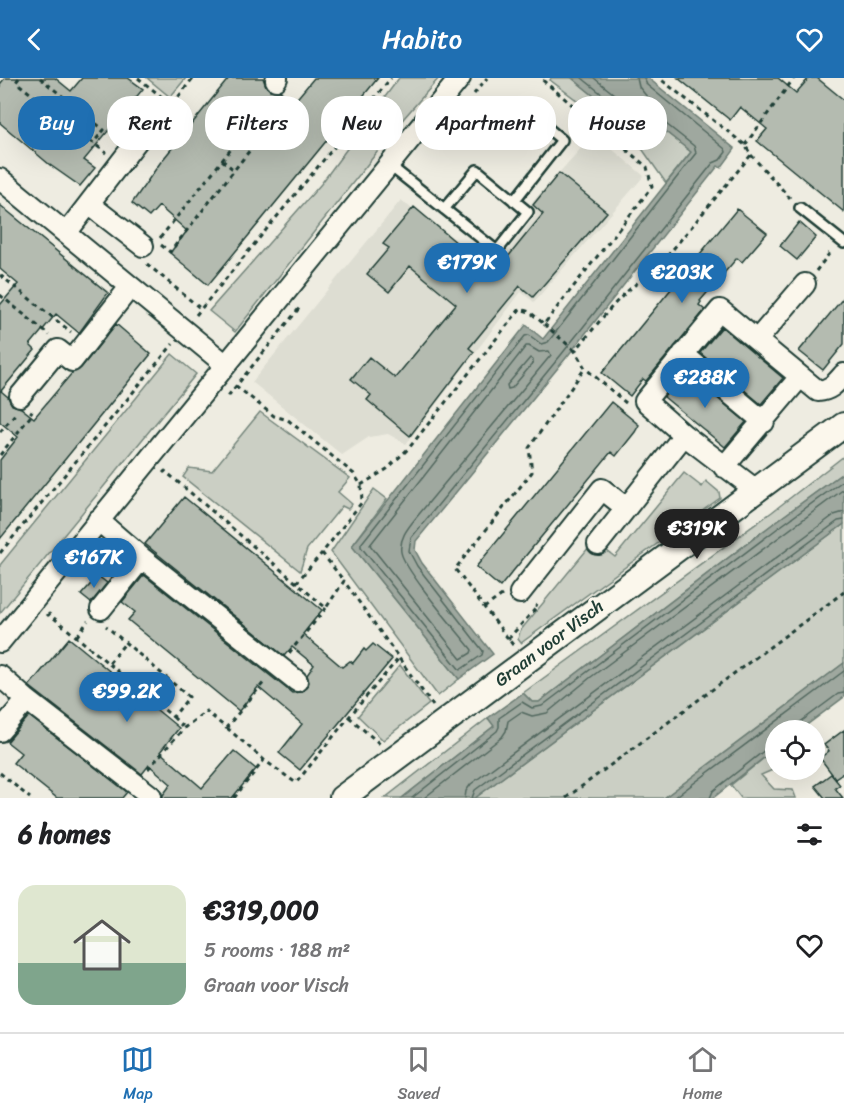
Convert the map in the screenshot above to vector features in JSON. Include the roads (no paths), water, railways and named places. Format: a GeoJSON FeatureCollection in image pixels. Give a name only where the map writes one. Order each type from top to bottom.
{"type":"FeatureCollection","features":[{"type":"Feature","properties":{"kind":"street"},"geometry":{"type":"LineString","coordinates":[[0,642],[460,78]]}},
{"type":"Feature","properties":{"kind":"street"},"geometry":{"type":"LineString","coordinates":[[67,232],[130,150]]}},
{"type":"Feature","properties":{"kind":"street"},"geometry":{"type":"LineString","coordinates":[[0,179],[226,365]]}},
{"type":"Feature","properties":{"kind":"street"},"geometry":{"type":"LineString","coordinates":[[89,204],[143,253]]}},
{"type":"Feature","properties":{"kind":"street"},"geometry":{"type":"LineString","coordinates":[[757,340],[805,284]]}},
{"type":"Feature","properties":{"kind":"street"},"geometry":{"type":"LineString","coordinates":[[23,403],[58,350],[72,361],[130,287]]}},
{"type":"Feature","properties":{"kind":"street"},"geometry":{"type":"LineString","coordinates":[[756,490],[684,435],[645,400],[720,310],[818,391],[826,391],[844,374]]}},
{"type":"Feature","properties":{"kind":"street"},"geometry":{"type":"LineString","coordinates":[[683,354],[764,422]]}},
{"type":"Feature","properties":{"kind":"street"},"geometry":{"type":"LineString","coordinates":[[724,467],[800,377]]}},
{"type":"Feature","properties":{"kind":"street","name":"Graan voor Visch"},"geometry":{"type":"LineString","coordinates":[[342,798],[464,706],[520,656],[756,490],[844,425]]}},
{"type":"Feature","properties":{"kind":"street"},"geometry":{"type":"LineString","coordinates":[[598,544],[684,435]]}},
{"type":"Feature","properties":{"kind":"street"},"geometry":{"type":"LineString","coordinates":[[520,592],[602,489],[626,508]]}},
{"type":"Feature","properties":{"kind":"street"},"geometry":{"type":"LineString","coordinates":[[98,520],[142,558],[297,681]]}},
{"type":"Feature","properties":{"kind":"street"},"geometry":{"type":"LineString","coordinates":[[99,616],[142,558]]}},
{"type":"Feature","properties":{"kind":"street"},"geometry":{"type":"LineString","coordinates":[[0,676],[27,700],[151,796]]}},
{"type":"Feature","properties":{"kind":"street"},"geometry":{"type":"LineString","coordinates":[[0,731],[27,700]]}},
{"type":"Feature","properties":{"kind":"lane"},"geometry":{"type":"LineString","coordinates":[[556,135],[562,140],[556,148]]}},
{"type":"Feature","properties":{"kind":"lane"},"geometry":{"type":"LineString","coordinates":[[514,201],[554,150]]}},
{"type":"Feature","properties":{"kind":"lane"},"geometry":{"type":"LineString","coordinates":[[389,165],[444,209],[497,251],[528,212],[477,170],[444,209]]}},
{"type":"Feature","properties":{"kind":"lane"},"geometry":{"type":"LineString","coordinates":[[800,208],[842,242]]}},
{"type":"Feature","properties":{"kind":"water"},"geometry":{"type":"Polygon","coordinates":[[[572,78],[648,78],[735,149],[721,168],[718,166],[566,358],[416,541],[415,550],[422,563],[493,654],[459,679],[352,546],[526,325],[543,339],[691,152],[667,133],[667,96],[594,96],[572,78]]]}},
{"type":"Feature","properties":{"kind":"water"},"geometry":{"type":"Polygon","coordinates":[[[844,472],[844,524],[475,798],[402,798],[494,726],[488,718],[523,693],[532,702],[539,702],[844,472]]]}},
{"type":"Feature","properties":{"kind":"water"},"geometry":{"type":"Polygon","coordinates":[[[844,663],[844,697],[813,720],[768,720],[844,663]]]}},
{"type":"Feature","properties":{"kind":"water"},"geometry":{"type":"Polygon","coordinates":[[[765,722],[765,757],[713,798],[664,798],[765,722]]]}}]}
